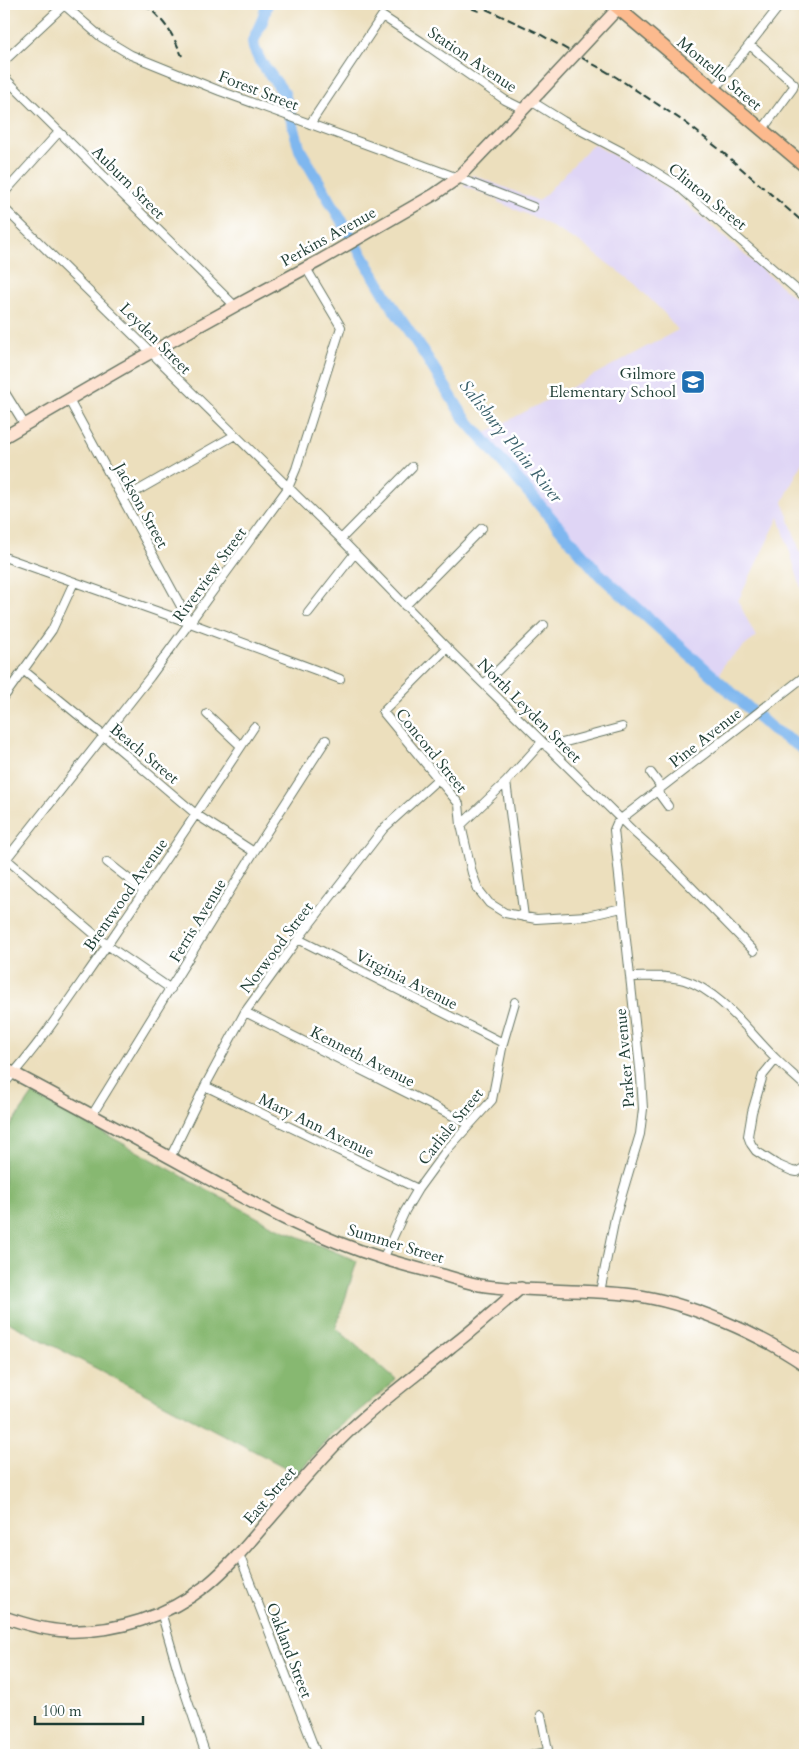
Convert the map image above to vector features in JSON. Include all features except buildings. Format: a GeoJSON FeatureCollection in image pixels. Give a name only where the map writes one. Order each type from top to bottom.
{"type":"FeatureCollection","features":[{"type":"Feature","properties":{"kind":"main road","name":"Montello Street"},"geometry":{"type":"LineString","coordinates":[[618,5],[714,90],[805,166]]}},
{"type":"Feature","properties":{"kind":"street"},"geometry":{"type":"LineString","coordinates":[[4,61],[64,4]]}},
{"type":"Feature","properties":{"kind":"street","name":"Forest Street"},"geometry":{"type":"LineString","coordinates":[[64,4],[100,36],[131,55],[533,207]]}},
{"type":"Feature","properties":{"kind":"street"},"geometry":{"type":"LineString","coordinates":[[714,90],[781,4]]}},
{"type":"Feature","properties":{"kind":"street","name":"Perkins Avenue"},"geometry":{"type":"LineString","coordinates":[[4,438],[234,306],[361,237],[435,194],[458,178],[594,34],[618,5]]}},
{"type":"Feature","properties":{"kind":"street","name":"Station Avenue"},"geometry":{"type":"LineString","coordinates":[[310,124],[382,16],[505,100],[531,101]]}},
{"type":"Feature","properties":{"kind":"street"},"geometry":{"type":"LineString","coordinates":[[750,44],[794,84],[762,130]]}},
{"type":"Feature","properties":{"kind":"street","name":"Auburn Street"},"geometry":{"type":"LineString","coordinates":[[4,77],[234,306]]}},
{"type":"Feature","properties":{"kind":"street","name":"Clinton Street"},"geometry":{"type":"LineString","coordinates":[[531,101],[562,121],[626,154],[677,185],[805,297]]}},
{"type":"Feature","properties":{"kind":"street"},"geometry":{"type":"LineString","coordinates":[[4,193],[59,132]]}},
{"type":"Feature","properties":{"kind":"street","name":"Leyden Street"},"geometry":{"type":"LineString","coordinates":[[4,208],[288,488]]}},
{"type":"Feature","properties":{"kind":"street","name":"Riverview Street"},"geometry":{"type":"LineString","coordinates":[[5,860],[104,736],[190,623],[288,488],[299,460],[341,327],[306,268]]}},
{"type":"Feature","properties":{"kind":"street"},"geometry":{"type":"LineString","coordinates":[[4,391],[25,425]]}},
{"type":"Feature","properties":{"kind":"street","name":"Jackson Street"},"geometry":{"type":"LineString","coordinates":[[69,400],[190,623]]}},
{"type":"Feature","properties":{"kind":"street"},"geometry":{"type":"LineString","coordinates":[[123,499],[234,435]]}},
{"type":"Feature","properties":{"kind":"street"},"geometry":{"type":"LineString","coordinates":[[341,539],[412,467]]}},
{"type":"Feature","properties":{"kind":"street","name":"North Leyden Street"},"geometry":{"type":"LineString","coordinates":[[288,488],[754,951]]}},
{"type":"Feature","properties":{"kind":"street"},"geometry":{"type":"LineString","coordinates":[[406,606],[482,528]]}},
{"type":"Feature","properties":{"kind":"street"},"geometry":{"type":"LineString","coordinates":[[308,613],[355,553]]}},
{"type":"Feature","properties":{"kind":"street"},"geometry":{"type":"LineString","coordinates":[[4,557],[340,679]]}},
{"type":"Feature","properties":{"kind":"street"},"geometry":{"type":"LineString","coordinates":[[4,697],[52,630],[74,582]]}},
{"type":"Feature","properties":{"kind":"street"},"geometry":{"type":"LineString","coordinates":[[484,684],[544,625]]}},
{"type":"Feature","properties":{"kind":"street","name":"Concord Street"},"geometry":{"type":"LineString","coordinates":[[447,648],[383,712],[460,804],[461,825],[472,872],[482,894],[489,903],[499,910],[536,920],[576,916],[622,908]]}},
{"type":"Feature","properties":{"kind":"street","name":"Beach Street"},"geometry":{"type":"LineString","coordinates":[[23,670],[196,815],[254,852]]}},
{"type":"Feature","properties":{"kind":"street","name":"Pine Avenue"},"geometry":{"type":"LineString","coordinates":[[621,819],[805,676]]}},
{"type":"Feature","properties":{"kind":"street"},"geometry":{"type":"LineString","coordinates":[[207,714],[241,746]]}},
{"type":"Feature","properties":{"kind":"street","name":"Brentwood Avenue"},"geometry":{"type":"LineString","coordinates":[[4,1084],[9,1071],[60,1013],[254,727]]}},
{"type":"Feature","properties":{"kind":"street"},"geometry":{"type":"LineString","coordinates":[[461,825],[545,744],[622,727]]}},
{"type":"Feature","properties":{"kind":"street","name":"Ferris Avenue"},"geometry":{"type":"LineString","coordinates":[[92,1115],[254,852],[326,740]]}},
{"type":"Feature","properties":{"kind":"street"},"geometry":{"type":"LineString","coordinates":[[651,773],[659,784],[660,795],[668,806]]}},
{"type":"Feature","properties":{"kind":"street","name":"Norwood Street"},"geometry":{"type":"LineString","coordinates":[[170,1158],[205,1086],[245,1012],[298,939],[384,828],[438,778]]}},
{"type":"Feature","properties":{"kind":"street"},"geometry":{"type":"LineString","coordinates":[[506,782],[524,917]]}},
{"type":"Feature","properties":{"kind":"street","name":"Parker Avenue"},"geometry":{"type":"LineString","coordinates":[[600,1292],[615,1218],[643,1118],[643,1094],[614,836],[616,826],[621,819]]}},
{"type":"Feature","properties":{"kind":"street"},"geometry":{"type":"LineString","coordinates":[[5,860],[107,945],[171,989]]}},
{"type":"Feature","properties":{"kind":"street"},"geometry":{"type":"LineString","coordinates":[[107,862],[144,891]]}},
{"type":"Feature","properties":{"kind":"street","name":"Virginia Avenue"},"geometry":{"type":"LineString","coordinates":[[298,939],[503,1043]]}},
{"type":"Feature","properties":{"kind":"street"},"geometry":{"type":"LineString","coordinates":[[630,977],[676,978],[701,988],[725,1007],[805,1086]]}},
{"type":"Feature","properties":{"kind":"street","name":"Carlisle Street"},"geometry":{"type":"LineString","coordinates":[[383,1259],[418,1188],[469,1124],[492,1100],[503,1043],[515,1002]]}},
{"type":"Feature","properties":{"kind":"street","name":"Kenneth Avenue"},"geometry":{"type":"LineString","coordinates":[[245,1012],[469,1124]]}},
{"type":"Feature","properties":{"kind":"street"},"geometry":{"type":"LineString","coordinates":[[776,1059],[763,1075],[750,1117],[749,1140],[756,1151],[788,1170],[797,1172],[805,1167]]}},
{"type":"Feature","properties":{"kind":"street","name":"Summer Street"},"geometry":{"type":"LineString","coordinates":[[9,1071],[298,1227],[383,1259],[476,1284],[564,1292],[600,1292],[642,1296],[699,1312],[762,1340],[805,1365]]}},
{"type":"Feature","properties":{"kind":"street","name":"Mary Ann Avenue"},"geometry":{"type":"LineString","coordinates":[[205,1086],[418,1188]]}},
{"type":"Feature","properties":{"kind":"street","name":"East Street"},"geometry":{"type":"LineString","coordinates":[[4,1617],[44,1628],[82,1630],[113,1628],[161,1612],[193,1595],[208,1584],[239,1554],[310,1472],[359,1421],[521,1288]]}},
{"type":"Feature","properties":{"kind":"street","name":"Oakland Street"},"geometry":{"type":"LineString","coordinates":[[239,1554],[316,1755]]}},
{"type":"Feature","properties":{"kind":"street"},"geometry":{"type":"LineString","coordinates":[[161,1612],[181,1681],[206,1755]]}},
{"type":"Feature","properties":{"kind":"street"},"geometry":{"type":"LineString","coordinates":[[532,1755],[548,1753],[541,1715]]}},
{"type":"Feature","properties":{"kind":"shaded area","name":"Gilmore Elementary School"},"geometry":{"type":"Polygon","coordinates":[[[593,144],[648,175],[670,190],[805,307],[805,456],[783,502],[801,554],[805,553],[805,601],[779,517],[738,601],[756,637],[725,662],[718,679],[620,591],[483,434],[678,330],[635,284],[582,244],[538,219],[498,202],[498,199],[463,186],[473,175],[539,201],[593,144]]]}},
{"type":"Feature","properties":{"kind":"green space"},"geometry":{"type":"Polygon","coordinates":[[[33,1094],[271,1225],[357,1261],[336,1328],[396,1380],[331,1434],[298,1474],[4,1320],[4,1135],[33,1094]]]}},
{"type":"Feature","properties":{"kind":"waterway","name":"Salisbury Plain River"},"geometry":{"type":"LineString","coordinates":[[267,4],[263,19],[253,41],[254,48],[260,61],[284,93],[300,150],[392,306],[463,416],[599,574],[773,730],[801,747],[805,753]]}},
{"type":"Feature","properties":{"kind":"railway"},"geometry":{"type":"LineString","coordinates":[[144,4],[167,27],[182,56]]}},
{"type":"Feature","properties":{"kind":"railway"},"geometry":{"type":"LineString","coordinates":[[461,4],[481,12]]}},
{"type":"Feature","properties":{"kind":"railway"},"geometry":{"type":"LineString","coordinates":[[475,4],[536,32],[616,77],[686,123],[719,149],[805,224]]}},
{"type":"Feature","properties":{"kind":"place","name":"Gilmore Elementary School"},"geometry":{"type":"Point","coordinates":[693,382]}}]}
